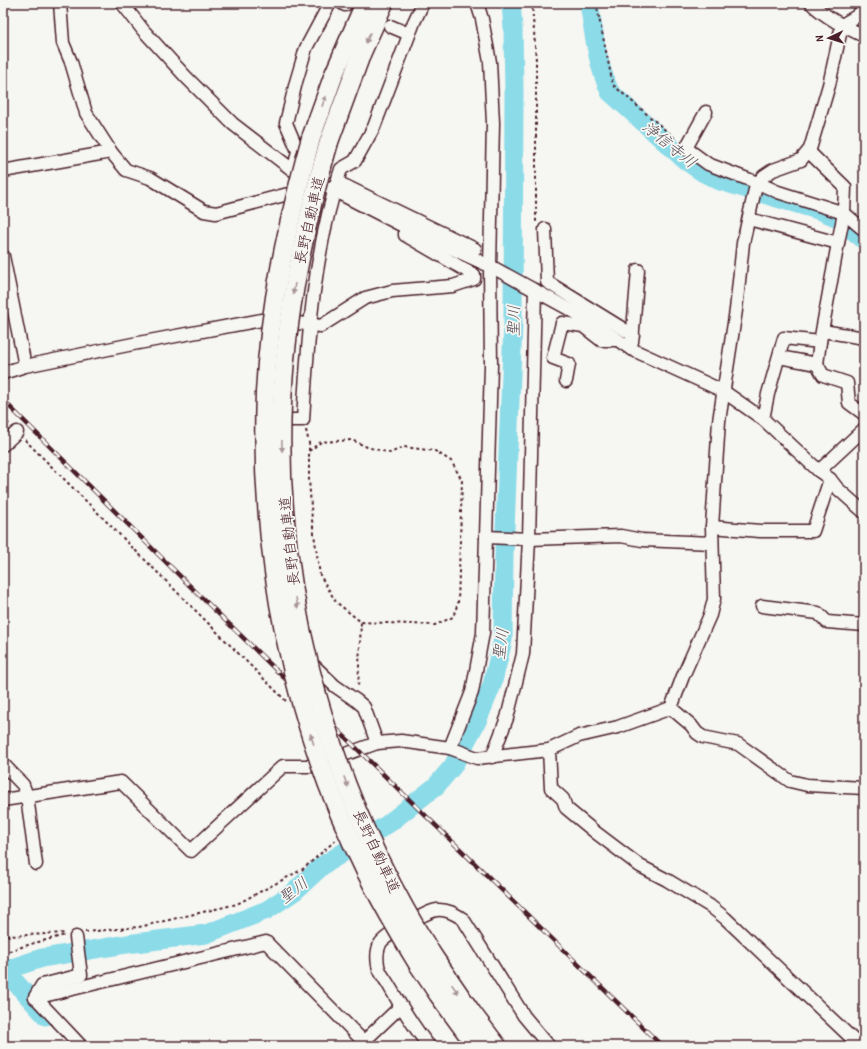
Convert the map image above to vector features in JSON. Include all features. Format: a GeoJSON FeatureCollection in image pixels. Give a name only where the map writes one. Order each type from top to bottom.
{"type":"FeatureCollection","features":[{"type":"Feature","properties":{"kind":"highway","name":"長野自動車道"},"geometry":{"type":"LineString","coordinates":[[320,140],[334,74],[365,3]]}},
{"type":"Feature","properties":{"kind":"highway","name":"長野自動車道"},"geometry":{"type":"LineString","coordinates":[[384,3],[320,140],[287,232],[275,296],[265,392],[266,487],[272,558],[293,673],[312,739],[323,772],[364,869],[381,902],[426,960],[452,985],[497,1046]]}},
{"type":"Feature","properties":{"kind":"highway","name":"長野自動車道"},"geometry":{"type":"LineString","coordinates":[[426,960],[438,994],[476,1046]]}},
{"type":"Feature","properties":{"kind":"street"},"geometry":{"type":"LineString","coordinates":[[60,3],[63,43],[71,62],[86,113],[111,152],[126,170],[150,178],[204,211],[216,213],[288,194]]}},
{"type":"Feature","properties":{"kind":"street"},"geometry":{"type":"LineString","coordinates":[[122,3],[143,30],[186,77],[233,124],[294,171],[335,186],[409,223],[589,320],[632,350],[723,392],[763,419],[819,471],[830,479],[837,488],[864,512]]}},
{"type":"Feature","properties":{"kind":"street"},"geometry":{"type":"LineString","coordinates":[[330,3],[306,48],[286,123],[298,151],[275,258],[262,362],[260,419],[263,526],[270,588],[278,632],[335,686],[364,707],[377,743]]}},
{"type":"Feature","properties":{"kind":"street"},"geometry":{"type":"LineString","coordinates":[[260,419],[303,420],[309,326],[319,257],[335,186],[341,169],[355,161],[374,127],[409,34],[423,3]]}},
{"type":"Feature","properties":{"kind":"street"},"geometry":{"type":"LineString","coordinates":[[450,748],[472,692],[483,633],[491,366],[493,123],[490,62],[482,19],[477,3]]}},
{"type":"Feature","properties":{"kind":"street"},"geometry":{"type":"LineString","coordinates":[[811,3],[820,12],[864,36]]}},
{"type":"Feature","properties":{"kind":"street"},"geometry":{"type":"LineString","coordinates":[[3,800],[121,782],[191,851],[283,766],[313,766],[377,743],[401,741],[450,748],[477,758],[549,750],[579,736],[618,727],[671,708],[683,676],[710,615],[714,599],[712,527],[719,421],[736,310],[743,243],[750,219],[757,184],[764,176],[777,168],[801,160],[810,149],[829,85],[842,25],[857,16],[864,8]]}},
{"type":"Feature","properties":{"kind":"street"},"geometry":{"type":"LineString","coordinates":[[390,26],[409,34]]}},
{"type":"Feature","properties":{"kind":"street"},"geometry":{"type":"LineString","coordinates":[[706,112],[686,148],[708,164],[778,192],[843,214],[864,230]]}},
{"type":"Feature","properties":{"kind":"street"},"geometry":{"type":"LineString","coordinates":[[3,171],[111,152]]}},
{"type":"Feature","properties":{"kind":"street"},"geometry":{"type":"LineString","coordinates":[[808,152],[845,187],[843,214],[817,364],[823,375],[847,383],[850,403],[864,414]]}},
{"type":"Feature","properties":{"kind":"street"},"geometry":{"type":"LineString","coordinates":[[750,219],[838,242]]}},
{"type":"Feature","properties":{"kind":"street"},"geometry":{"type":"LineString","coordinates":[[409,223],[475,249]]}},
{"type":"Feature","properties":{"kind":"street"},"geometry":{"type":"LineString","coordinates":[[3,373],[25,366],[267,319],[309,326],[321,326],[365,298],[392,291],[453,286],[474,279],[474,274],[405,236],[409,223]]}},
{"type":"Feature","properties":{"kind":"street"},"geometry":{"type":"LineString","coordinates":[[540,228],[547,282],[633,335]]}},
{"type":"Feature","properties":{"kind":"street"},"geometry":{"type":"LineString","coordinates":[[3,256],[25,366]]}},
{"type":"Feature","properties":{"kind":"street"},"geometry":{"type":"LineString","coordinates":[[632,350],[638,270]]}},
{"type":"Feature","properties":{"kind":"street"},"geometry":{"type":"LineString","coordinates":[[492,756],[507,718],[523,654],[529,539],[532,288]]}},
{"type":"Feature","properties":{"kind":"street"},"geometry":{"type":"LineString","coordinates":[[566,382],[569,364],[553,358],[562,323],[583,326],[601,340],[618,340]]}},
{"type":"Feature","properties":{"kind":"street"},"geometry":{"type":"LineString","coordinates":[[763,419],[784,338],[821,336],[864,338]]}},
{"type":"Feature","properties":{"kind":"street"},"geometry":{"type":"LineString","coordinates":[[779,357],[817,364]]}},
{"type":"Feature","properties":{"kind":"street"},"geometry":{"type":"LineString","coordinates":[[819,471],[864,429]]}},
{"type":"Feature","properties":{"kind":"street"},"geometry":{"type":"LineString","coordinates":[[3,446],[17,432]]}},
{"type":"Feature","properties":{"kind":"street"},"geometry":{"type":"LineString","coordinates":[[712,527],[760,531],[813,531],[830,479]]}},
{"type":"Feature","properties":{"kind":"street"},"geometry":{"type":"LineString","coordinates":[[486,537],[529,539],[621,536],[642,540],[712,543]]}},
{"type":"Feature","properties":{"kind":"street"},"geometry":{"type":"LineString","coordinates":[[762,606],[818,613],[827,622],[864,625]]}},
{"type":"Feature","properties":{"kind":"street"},"geometry":{"type":"LineString","coordinates":[[671,708],[703,737],[738,744],[790,781],[807,785],[864,788]]}},
{"type":"Feature","properties":{"kind":"street"},"geometry":{"type":"LineString","coordinates":[[549,750],[551,788],[563,799],[566,808],[640,866],[667,880],[710,906],[725,918],[860,1046]]}},
{"type":"Feature","properties":{"kind":"street"},"geometry":{"type":"LineString","coordinates":[[3,764],[23,785],[27,796],[36,864]]}},
{"type":"Feature","properties":{"kind":"street"},"geometry":{"type":"LineString","coordinates":[[313,766],[342,841],[390,934]]}},
{"type":"Feature","properties":{"kind":"street"},"geometry":{"type":"LineString","coordinates":[[429,1046],[412,1024],[378,968],[378,951],[380,943],[390,934],[426,914],[437,910],[445,910],[463,919],[524,1016],[549,1046]]}},
{"type":"Feature","properties":{"kind":"street"},"geometry":{"type":"LineString","coordinates":[[35,998],[42,985],[81,975],[75,935]]}},
{"type":"Feature","properties":{"kind":"street"},"geometry":{"type":"LineString","coordinates":[[35,998],[266,942],[362,1044],[401,1006]]}},
{"type":"Feature","properties":{"kind":"street"},"geometry":{"type":"LineString","coordinates":[[35,998],[81,1046]]}},
{"type":"Feature","properties":{"kind":"path"},"geometry":{"type":"LineString","coordinates":[[532,3],[536,60],[540,228]]}},
{"type":"Feature","properties":{"kind":"path"},"geometry":{"type":"LineString","coordinates":[[596,3],[613,85],[686,148]]}},
{"type":"Feature","properties":{"kind":"path"},"geometry":{"type":"LineString","coordinates":[[3,418],[290,706]]}},
{"type":"Feature","properties":{"kind":"path"},"geometry":{"type":"LineString","coordinates":[[303,420],[309,443],[309,451],[309,479],[311,506],[320,575],[336,602],[361,622],[436,625],[452,617],[458,603],[462,480],[451,461],[435,450],[404,448],[390,453],[367,447],[352,440],[321,442],[309,451]]}},
{"type":"Feature","properties":{"kind":"path"},"geometry":{"type":"LineString","coordinates":[[357,701],[361,622]]}},
{"type":"Feature","properties":{"kind":"path"},"geometry":{"type":"LineString","coordinates":[[3,953],[31,944],[75,935],[139,927],[237,904],[303,869],[342,841]]}},
{"type":"Feature","properties":{"kind":"path"},"geometry":{"type":"LineString","coordinates":[[3,930],[9,936],[60,933],[75,935]]}},
{"type":"Feature","properties":{"kind":"waterway","name":"聖川"},"geometry":{"type":"LineString","coordinates":[[3,973],[9,969],[42,958],[127,944],[206,934],[267,910],[295,891],[322,866],[388,824],[436,786],[453,766],[478,719],[492,685],[503,640],[504,555],[513,323],[514,91],[511,3]]}},
{"type":"Feature","properties":{"kind":"waterway","name":"浄信寺川"},"geometry":{"type":"LineString","coordinates":[[589,3],[599,59],[610,92],[686,161],[702,172],[720,181],[821,211],[838,218],[864,240]]}},
{"type":"Feature","properties":{"kind":"waterway","name":"浄信寺川"},"geometry":{"type":"LineString","coordinates":[[6,972],[46,1016]]}},
{"type":"Feature","properties":{"kind":"railway"},"geometry":{"type":"LineString","coordinates":[[3,400],[191,587],[662,1046]]}}]}
